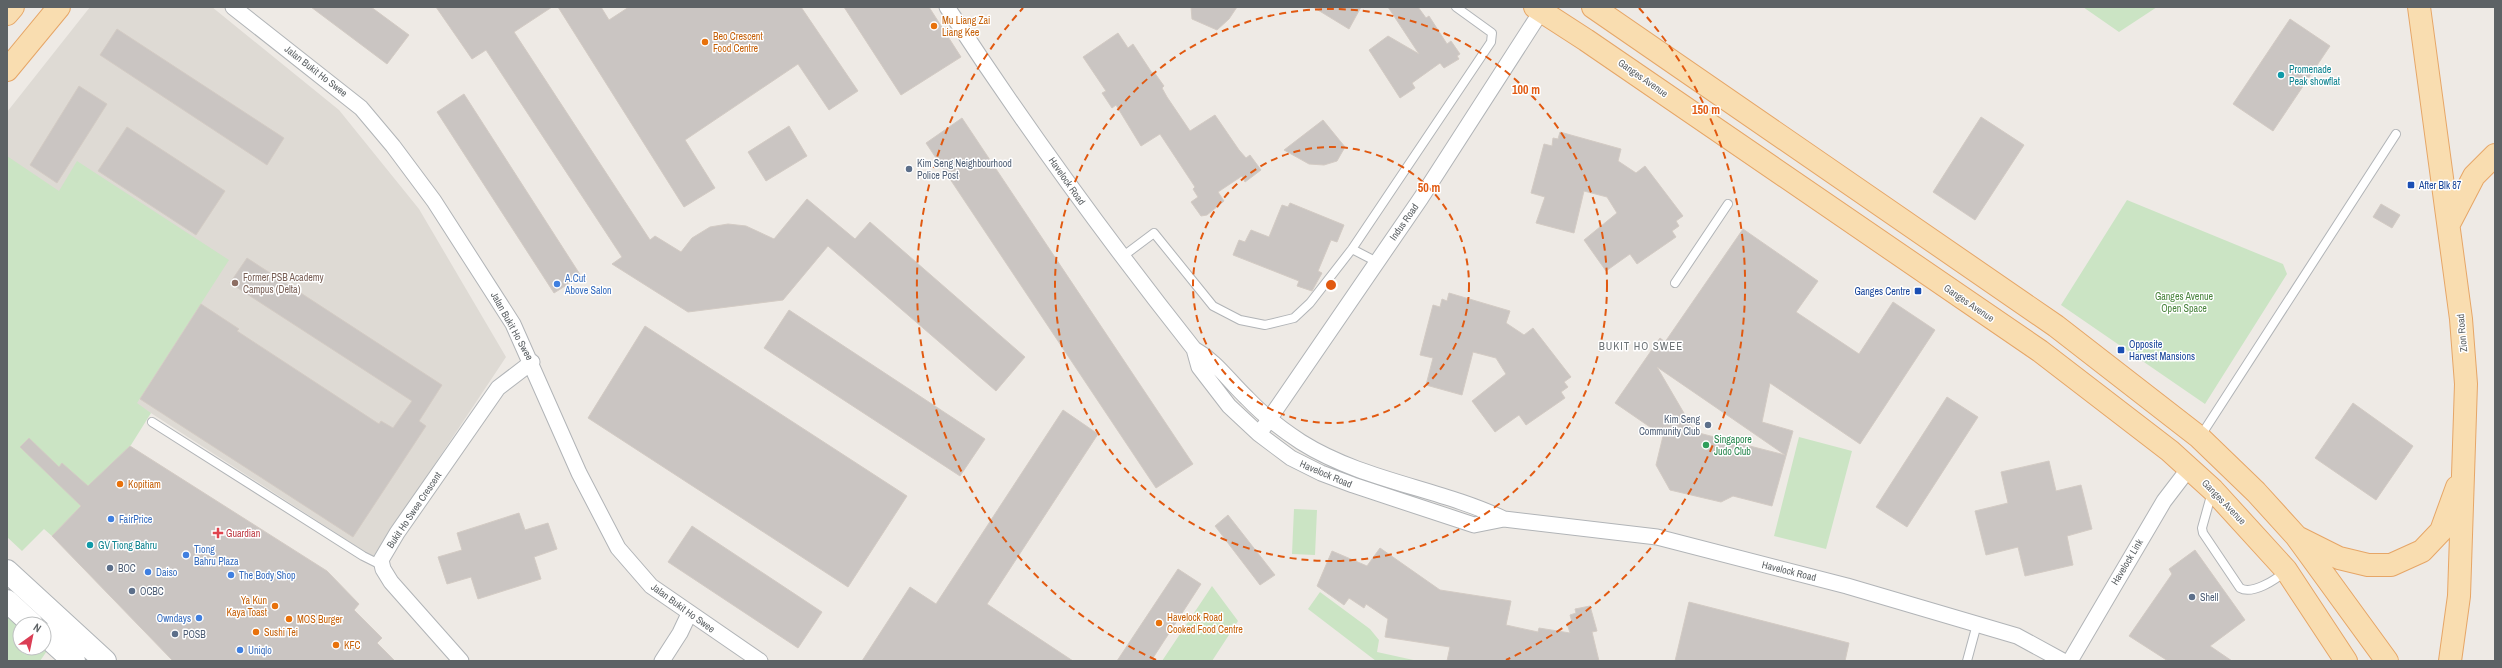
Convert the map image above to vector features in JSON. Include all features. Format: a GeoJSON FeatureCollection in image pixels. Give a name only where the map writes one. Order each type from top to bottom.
{"type":"FeatureCollection","features":[{"type":"Feature","properties":{"kind":"main road"},"geometry":{"type":"LineString","coordinates":[[7,14],[14,7]]}},
{"type":"Feature","properties":{"kind":"main road"},"geometry":{"type":"LineString","coordinates":[[7,70],[59,7]]}},
{"type":"Feature","properties":{"kind":"main road"},"geometry":{"type":"LineString","coordinates":[[1593,7],[2056,326],[2199,437],[2256,492],[2296,536],[2387,661]]}},
{"type":"Feature","properties":{"kind":"main road","name":"Zion Road"},"geometry":{"type":"LineString","coordinates":[[2419,7],[2462,319],[2466,384],[2459,596],[2450,661]]}},
{"type":"Feature","properties":{"kind":"main road","name":"Ganges Avenue"},"geometry":{"type":"LineString","coordinates":[[1540,8],[2040,351],[2190,467],[2286,570],[2346,661]]}},
{"type":"Feature","properties":{"kind":"main road"},"geometry":{"type":"LineString","coordinates":[[2449,224],[2474,176],[2495,155]]}},
{"type":"Feature","properties":{"kind":"main road"},"geometry":{"type":"LineString","coordinates":[[2296,536],[2339,558],[2368,565],[2390,565],[2422,551],[2441,531],[2464,469]]}},
{"type":"Feature","properties":{"kind":"main road"},"geometry":{"type":"LineString","coordinates":[[7,571],[105,661]]}},
{"type":"Feature","properties":{"kind":"main road"},"geometry":{"type":"LineString","coordinates":[[7,601],[23,616]]}},
{"type":"Feature","properties":{"kind":"main road"},"geometry":{"type":"LineString","coordinates":[[52,641],[74,661]]}},
{"type":"Feature","properties":{"kind":"street","name":"Jalan Bukit Ho Swee"},"geometry":{"type":"LineString","coordinates":[[233,7],[352,99],[376,124],[416,176],[471,257],[513,324],[532,362],[579,473],[618,548],[651,586],[689,614],[760,661]]}},
{"type":"Feature","properties":{"kind":"street","name":"Havelock Road"},"geometry":{"type":"LineString","coordinates":[[947,7],[984,64],[1122,257],[1194,349],[1199,367],[1229,406],[1259,434],[1291,458],[1321,474],[1474,525],[1504,520],[1657,537],[1847,586],[2017,636],[2063,661]]}},
{"type":"Feature","properties":{"kind":"street","name":"Indus Road"},"geometry":{"type":"LineString","coordinates":[[1259,434],[1421,198],[1540,8]]}},
{"type":"Feature","properties":{"kind":"street","name":"Havelock Road"},"geometry":{"type":"LineString","coordinates":[[1194,349],[1211,358],[1246,398],[1269,419],[1302,442],[1361,470],[1474,505],[1504,520]]}},
{"type":"Feature","properties":{"kind":"street","name":"Bukit Ho Swee Crescent"},"geometry":{"type":"LineString","coordinates":[[382,565],[383,556],[397,533],[498,388],[532,362]]}},
{"type":"Feature","properties":{"kind":"street","name":"Havelock Link"},"geometry":{"type":"LineString","coordinates":[[2070,661],[2164,501],[2190,467]]}},
{"type":"Feature","properties":{"kind":"street"},"geometry":{"type":"LineString","coordinates":[[382,565],[391,582],[461,661]]}},
{"type":"Feature","properties":{"kind":"street"},"geometry":{"type":"LineString","coordinates":[[662,661],[680,633],[689,614]]}},
{"type":"Feature","properties":{"kind":"lane"},"geometry":{"type":"LineString","coordinates":[[1122,257],[1154,233],[1213,306],[1240,320],[1265,325],[1294,318],[1310,303],[1352,249],[1491,42],[1492,33],[1456,7]]}},
{"type":"Feature","properties":{"kind":"lane"},"geometry":{"type":"LineString","coordinates":[[2199,437],[2396,134]]}},
{"type":"Feature","properties":{"kind":"lane"},"geometry":{"type":"LineString","coordinates":[[1675,283],[1728,204]]}},
{"type":"Feature","properties":{"kind":"lane"},"geometry":{"type":"LineString","coordinates":[[1352,249],[1377,262]]}},
{"type":"Feature","properties":{"kind":"lane"},"geometry":{"type":"LineString","coordinates":[[152,422],[363,556],[382,565]]}},
{"type":"Feature","properties":{"kind":"lane"},"geometry":{"type":"LineString","coordinates":[[2212,490],[2202,528],[2240,588],[2245,591],[2254,591],[2286,570]]}},
{"type":"Feature","properties":{"kind":"lane"},"geometry":{"type":"LineString","coordinates":[[1967,661],[1977,624]]}},
{"type":"Feature","properties":{"kind":"shaded area","name":"Former PSB Academy Campus (Delta)"},"geometry":{"type":"Polygon","coordinates":[[[90,7],[212,7],[339,110],[419,209],[506,357],[373,557],[137,404],[7,414],[7,112],[90,7]]]}},
{"type":"Feature","properties":{"kind":"green space"},"geometry":{"type":"Polygon","coordinates":[[[2083,7],[2157,7],[2119,32],[2083,7]]]}},
{"type":"Feature","properties":{"kind":"green space"},"geometry":{"type":"Polygon","coordinates":[[[7,156],[59,191],[77,161],[229,260],[137,403],[151,413],[131,445],[83,492],[89,498],[52,536],[44,529],[22,551],[7,537],[7,156]]]}},
{"type":"Feature","properties":{"kind":"green space","name":"Ganges Avenue Open Space"},"geometry":{"type":"Polygon","coordinates":[[[2127,200],[2283,264],[2287,274],[2205,404],[2061,305],[2127,200]]]}},
{"type":"Feature","properties":{"kind":"green space"},"geometry":{"type":"Polygon","coordinates":[[[1799,437],[1852,451],[1826,549],[1774,536],[1799,437]]]}},
{"type":"Feature","properties":{"kind":"green space"},"geometry":{"type":"Polygon","coordinates":[[[1294,509],[1317,510],[1315,555],[1292,554],[1294,509]]]}},
{"type":"Feature","properties":{"kind":"green space"},"geometry":{"type":"Polygon","coordinates":[[[1212,586],[1238,621],[1212,661],[1162,661],[1212,586]]]}},
{"type":"Feature","properties":{"kind":"green space"},"geometry":{"type":"Polygon","coordinates":[[[1320,592],[1370,629],[1379,640],[1377,652],[1418,661],[1376,661],[1308,609],[1320,592]]]}},
{"type":"Feature","properties":{"kind":"green space"},"geometry":{"type":"Polygon","coordinates":[[[7,606],[14,616],[12,616],[12,656],[43,656],[40,661],[7,661],[7,606]]]}},
{"type":"Feature","properties":{"kind":"building"},"geometry":{"type":"Polygon","coordinates":[[[311,7],[371,7],[409,35],[387,64],[311,7]]]}},
{"type":"Feature","properties":{"kind":"building"},"geometry":{"type":"Polygon","coordinates":[[[436,7],[552,7],[514,32],[650,240],[655,236],[681,252],[692,238],[710,227],[728,224],[746,226],[774,239],[807,199],[855,239],[870,222],[1025,357],[996,391],[828,246],[783,300],[688,312],[612,264],[622,257],[486,50],[472,59],[436,7]]]}},
{"type":"Feature","properties":{"kind":"building"},"geometry":{"type":"Polygon","coordinates":[[[558,7],[601,7],[609,20],[629,7],[801,7],[858,91],[829,110],[798,64],[685,140],[715,188],[684,207],[558,7]]]}},
{"type":"Feature","properties":{"kind":"building"},"geometry":{"type":"Polygon","coordinates":[[[844,7],[929,7],[961,57],[901,95],[844,7]]]}},
{"type":"Feature","properties":{"kind":"building"},"geometry":{"type":"Polygon","coordinates":[[[1191,7],[1237,7],[1229,19],[1217,30],[1192,19],[1191,7]]]}},
{"type":"Feature","properties":{"kind":"building"},"geometry":{"type":"Polygon","coordinates":[[[1313,7],[1361,7],[1349,29],[1313,7]]]}},
{"type":"Feature","properties":{"kind":"building"},"geometry":{"type":"Polygon","coordinates":[[[1388,7],[1418,7],[1426,18],[1429,16],[1447,44],[1451,41],[1460,54],[1457,56],[1459,59],[1444,68],[1440,63],[1412,83],[1415,88],[1400,98],[1369,50],[1388,36],[1419,54],[1388,7]]]}},
{"type":"Feature","properties":{"kind":"building","name":"Promenade Peak showflat"},"geometry":{"type":"Polygon","coordinates":[[[2290,19],[2330,46],[2273,131],[2233,104],[2290,19]]]}},
{"type":"Feature","properties":{"kind":"building"},"geometry":{"type":"Polygon","coordinates":[[[117,29],[284,138],[267,165],[100,55],[117,29]]]}},
{"type":"Feature","properties":{"kind":"building"},"geometry":{"type":"Polygon","coordinates":[[[1118,33],[1128,48],[1133,44],[1152,73],[1154,72],[1164,86],[1162,88],[1167,97],[1190,131],[1215,115],[1239,150],[1246,158],[1250,155],[1261,170],[1245,182],[1242,176],[1218,192],[1224,201],[1207,215],[1201,216],[1191,202],[1198,197],[1193,189],[1195,187],[1160,134],[1141,146],[1116,105],[1112,108],[1102,93],[1106,91],[1083,57],[1118,33]]]}},
{"type":"Feature","properties":{"kind":"building"},"geometry":{"type":"Polygon","coordinates":[[[79,86],[107,104],[57,183],[30,165],[79,86]]]}},
{"type":"Feature","properties":{"kind":"building"},"geometry":{"type":"Polygon","coordinates":[[[464,94],[581,276],[554,293],[437,112],[464,94]]]}},
{"type":"Feature","properties":{"kind":"building"},"geometry":{"type":"Polygon","coordinates":[[[1981,117],[2024,145],[1975,220],[1933,192],[1981,117]]]}},
{"type":"Feature","properties":{"kind":"building"},"geometry":{"type":"Polygon","coordinates":[[[962,118],[1193,464],[1156,488],[926,143],[962,118]]]}},
{"type":"Feature","properties":{"kind":"building"},"geometry":{"type":"Polygon","coordinates":[[[1323,120],[1345,147],[1337,161],[1324,165],[1309,164],[1284,150],[1323,120]]]}},
{"type":"Feature","properties":{"kind":"building"},"geometry":{"type":"Polygon","coordinates":[[[789,126],[807,156],[766,181],[748,152],[789,126]]]}},
{"type":"Feature","properties":{"kind":"building"},"geometry":{"type":"Polygon","coordinates":[[[127,127],[225,191],[196,235],[98,171],[127,127]]]}},
{"type":"Feature","properties":{"kind":"building"},"geometry":{"type":"Polygon","coordinates":[[[1560,132],[1621,149],[1618,161],[1636,173],[1645,166],[1683,216],[1676,221],[1679,226],[1672,231],[1676,237],[1637,264],[1630,254],[1606,271],[1584,240],[1617,213],[1607,197],[1584,191],[1574,233],[1536,223],[1545,197],[1531,193],[1544,144],[1552,146],[1553,138],[1558,139],[1560,132]]]}},
{"type":"Feature","properties":{"kind":"building"},"geometry":{"type":"Polygon","coordinates":[[[1290,203],[1344,225],[1337,242],[1331,240],[1318,271],[1322,273],[1312,291],[1297,286],[1299,281],[1233,255],[1239,240],[1245,242],[1251,230],[1269,237],[1282,205],[1288,207],[1290,203]]]}},
{"type":"Feature","properties":{"kind":"building"},"geometry":{"type":"Polygon","coordinates":[[[2381,204],[2400,215],[2392,228],[2373,217],[2381,204]]]}},
{"type":"Feature","properties":{"kind":"building"},"geometry":{"type":"Polygon","coordinates":[[[1743,229],[1818,281],[1796,312],[1859,354],[1893,302],[1935,330],[1860,444],[1770,383],[1762,422],[1793,431],[1772,506],[1733,496],[1721,502],[1670,490],[1656,465],[1663,436],[1615,403],[1660,338],[1665,342],[1743,229]],[[1657,367],[1695,432],[1785,455],[1657,367]]]}},
{"type":"Feature","properties":{"kind":"building"},"geometry":{"type":"Polygon","coordinates":[[[247,258],[442,385],[419,421],[426,426],[353,537],[140,399],[201,304],[239,329],[237,331],[379,424],[381,421],[393,428],[412,401],[230,283],[247,258]]]}},
{"type":"Feature","properties":{"kind":"building"},"geometry":{"type":"Polygon","coordinates":[[[1449,293],[1510,311],[1506,323],[1524,335],[1533,328],[1571,377],[1564,382],[1568,387],[1561,392],[1565,398],[1526,425],[1519,415],[1495,432],[1472,401],[1506,374],[1496,358],[1473,352],[1462,395],[1426,385],[1433,358],[1420,355],[1433,305],[1440,307],[1442,299],[1447,301],[1449,293]]]}},
{"type":"Feature","properties":{"kind":"building"},"geometry":{"type":"Polygon","coordinates":[[[789,310],[985,439],[960,476],[764,348],[789,310]]]}},
{"type":"Feature","properties":{"kind":"building"},"geometry":{"type":"Polygon","coordinates":[[[645,326],[907,496],[848,587],[588,418],[645,326]]]}},
{"type":"Feature","properties":{"kind":"building"},"geometry":{"type":"Polygon","coordinates":[[[1947,397],[1978,417],[1907,527],[1876,507],[1947,397]]]}},
{"type":"Feature","properties":{"kind":"building"},"geometry":{"type":"Polygon","coordinates":[[[2353,403],[2413,446],[2376,500],[2315,458],[2353,403]]]}},
{"type":"Feature","properties":{"kind":"building"},"geometry":{"type":"Polygon","coordinates":[[[1063,410],[1098,434],[987,604],[1073,661],[862,661],[910,587],[936,604],[1063,410]]]}},
{"type":"Feature","properties":{"kind":"building","name":"Tiong Bahru Plaza"},"geometry":{"type":"Polygon","coordinates":[[[29,438],[59,467],[62,463],[88,486],[130,446],[327,571],[359,604],[354,610],[382,638],[377,643],[395,661],[173,661],[52,536],[81,506],[20,447],[29,438]]]}},
{"type":"Feature","properties":{"kind":"building"},"geometry":{"type":"Polygon","coordinates":[[[2049,461],[2056,491],[2081,485],[2092,529],[2067,536],[2073,565],[2025,576],[2018,547],[1986,555],[1975,511],[2008,503],[2001,472],[2049,461]]]}},
{"type":"Feature","properties":{"kind":"building"},"geometry":{"type":"Polygon","coordinates":[[[519,513],[525,530],[548,523],[557,549],[534,557],[541,579],[478,599],[471,577],[447,584],[438,557],[462,550],[457,533],[519,513]]]}},
{"type":"Feature","properties":{"kind":"building"},"geometry":{"type":"Polygon","coordinates":[[[1228,515],[1275,575],[1260,585],[1215,526],[1228,515]]]}},
{"type":"Feature","properties":{"kind":"building"},"geometry":{"type":"Polygon","coordinates":[[[692,526],[822,612],[798,648],[668,562],[692,526]]]}},
{"type":"Feature","properties":{"kind":"building"},"geometry":{"type":"Polygon","coordinates":[[[1380,548],[1440,590],[1511,601],[1506,625],[1538,632],[1539,628],[1570,633],[1567,623],[1572,622],[1570,615],[1576,613],[1575,609],[1590,606],[1597,631],[1592,632],[1599,661],[1447,661],[1450,647],[1385,637],[1388,619],[1366,604],[1364,608],[1349,598],[1344,605],[1317,586],[1332,551],[1367,566],[1380,548]]]}},
{"type":"Feature","properties":{"kind":"building","name":"Shell"},"geometry":{"type":"Polygon","coordinates":[[[2195,550],[2245,620],[2210,646],[2232,661],[2168,661],[2129,636],[2172,574],[2169,569],[2195,550]]]}},
{"type":"Feature","properties":{"kind":"building","name":"Havelock Road Cooked Food Centre"},"geometry":{"type":"Polygon","coordinates":[[[1178,569],[1201,584],[1151,661],[1117,661],[1178,569]]]}},
{"type":"Feature","properties":{"kind":"building"},"geometry":{"type":"Polygon","coordinates":[[[1689,602],[1849,643],[1845,661],[1675,661],[1689,602]]]}},
{"type":"Feature","properties":{"kind":"place","name":"Mu Liang Zai Liang Kee"},"geometry":{"type":"Point","coordinates":[934,26]}},
{"type":"Feature","properties":{"kind":"place","name":"Beo Crescent Food Centre"},"geometry":{"type":"Point","coordinates":[705,42]}},
{"type":"Feature","properties":{"kind":"place","name":"Promenade Peak showflat"},"geometry":{"type":"Point","coordinates":[2281,75]}},
{"type":"Feature","properties":{"kind":"place","name":"Kim Seng Neighbourhood Police Post"},"geometry":{"type":"Point","coordinates":[909,169]}},
{"type":"Feature","properties":{"kind":"place","name":"After Blk 87"},"geometry":{"type":"Point","coordinates":[2411,185]}},
{"type":"Feature","properties":{"kind":"place","name":"Former PSB Academy Campus (Delta)"},"geometry":{"type":"Point","coordinates":[235,283]}},
{"type":"Feature","properties":{"kind":"place","name":"A.Cut Above Salon"},"geometry":{"type":"Point","coordinates":[557,284]}},
{"type":"Feature","properties":{"kind":"place","name":"Ganges Centre"},"geometry":{"type":"Point","coordinates":[1918,291]}},
{"type":"Feature","properties":{"kind":"place","name":"Opposite Harvest Mansions"},"geometry":{"type":"Point","coordinates":[2121,350]}},
{"type":"Feature","properties":{"kind":"place","name":"Kim Seng Community Club"},"geometry":{"type":"Point","coordinates":[1708,425]}},
{"type":"Feature","properties":{"kind":"place","name":"Singapore Judo Club"},"geometry":{"type":"Point","coordinates":[1706,445]}},
{"type":"Feature","properties":{"kind":"place","name":"Kopitiam"},"geometry":{"type":"Point","coordinates":[120,484]}},
{"type":"Feature","properties":{"kind":"place","name":"FairPrice"},"geometry":{"type":"Point","coordinates":[111,519]}},
{"type":"Feature","properties":{"kind":"place","name":"Guardian"},"geometry":{"type":"Point","coordinates":[218,533]}},
{"type":"Feature","properties":{"kind":"place","name":"GV Tiong Bahru"},"geometry":{"type":"Point","coordinates":[90,545]}},
{"type":"Feature","properties":{"kind":"place","name":"Tiong Bahru Plaza"},"geometry":{"type":"Point","coordinates":[186,555]}},
{"type":"Feature","properties":{"kind":"place","name":"BOC"},"geometry":{"type":"Point","coordinates":[110,568]}},
{"type":"Feature","properties":{"kind":"place","name":"Daiso"},"geometry":{"type":"Point","coordinates":[148,572]}},
{"type":"Feature","properties":{"kind":"place","name":"The Body Shop"},"geometry":{"type":"Point","coordinates":[231,575]}},
{"type":"Feature","properties":{"kind":"place","name":"OCBC"},"geometry":{"type":"Point","coordinates":[132,591]}},
{"type":"Feature","properties":{"kind":"place","name":"Shell"},"geometry":{"type":"Point","coordinates":[2192,597]}},
{"type":"Feature","properties":{"kind":"place","name":"Ya Kun Kaya Toast"},"geometry":{"type":"Point","coordinates":[275,606]}},
{"type":"Feature","properties":{"kind":"place","name":"Owndays"},"geometry":{"type":"Point","coordinates":[199,618]}},
{"type":"Feature","properties":{"kind":"place","name":"MOS Burger"},"geometry":{"type":"Point","coordinates":[289,619]}},
{"type":"Feature","properties":{"kind":"place","name":"Havelock Road Cooked Food Centre"},"geometry":{"type":"Point","coordinates":[1159,623]}},
{"type":"Feature","properties":{"kind":"place","name":"Sushi Tei"},"geometry":{"type":"Point","coordinates":[256,632]}},
{"type":"Feature","properties":{"kind":"place","name":"POSB"},"geometry":{"type":"Point","coordinates":[175,634]}},
{"type":"Feature","properties":{"kind":"place","name":"KFC"},"geometry":{"type":"Point","coordinates":[336,645]}},
{"type":"Feature","properties":{"kind":"place","name":"Uniqlo"},"geometry":{"type":"Point","coordinates":[240,650]}},
{"type":"Feature","properties":{"kind":"district","name":"BUKIT HO SWEE"},"geometry":{"type":"Point","coordinates":[1641,346]}}]}
